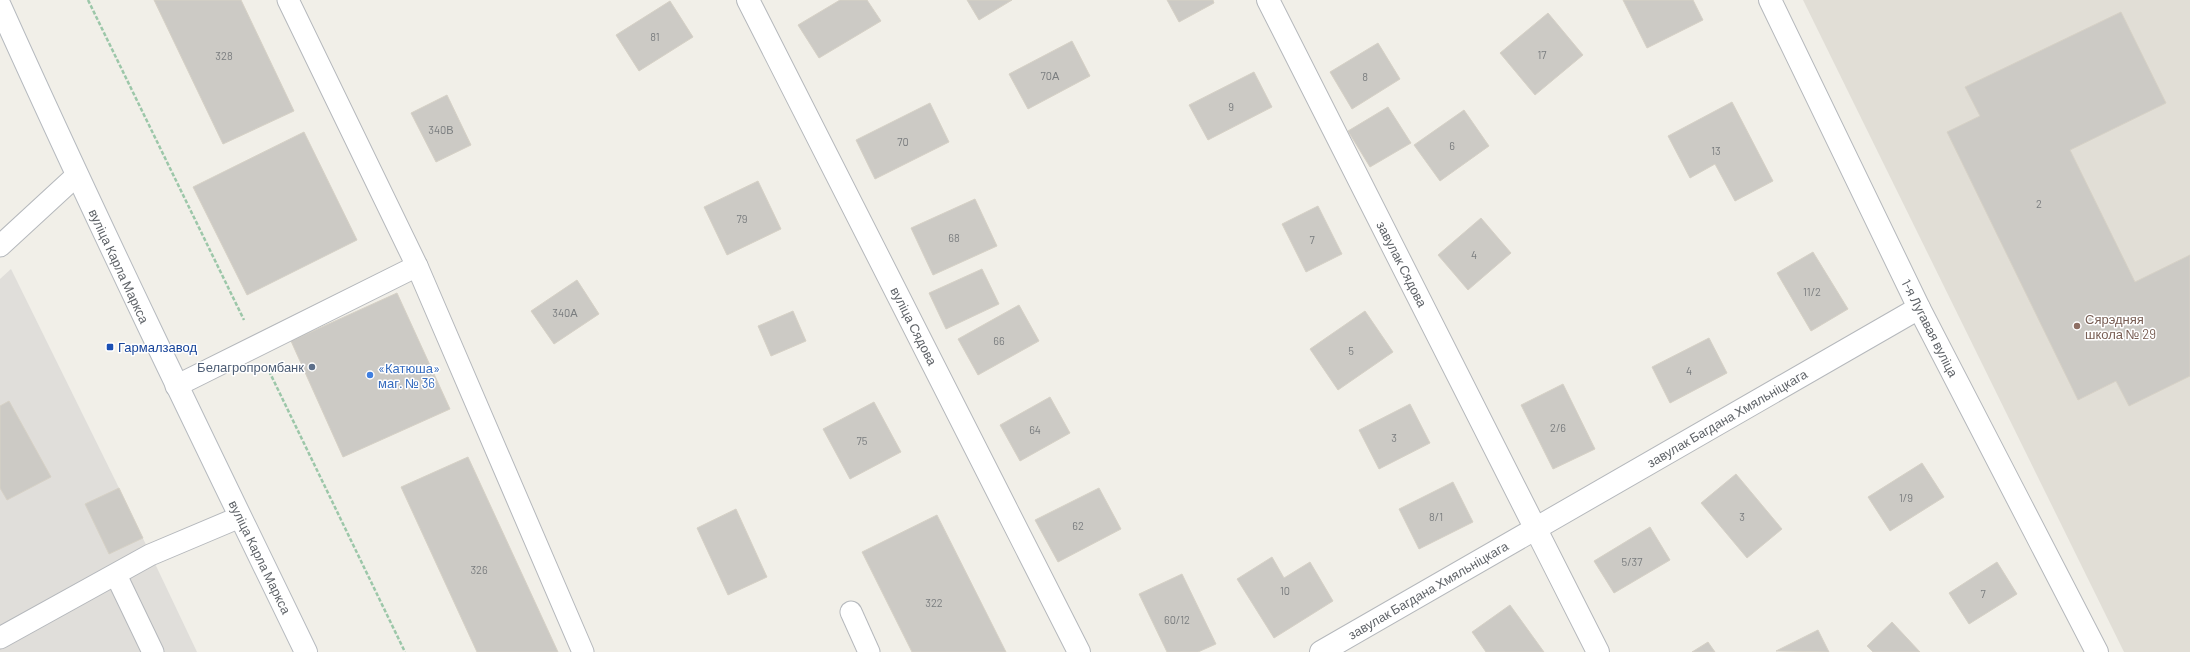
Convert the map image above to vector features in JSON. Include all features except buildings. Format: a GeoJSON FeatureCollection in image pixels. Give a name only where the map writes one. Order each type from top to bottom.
{"type":"FeatureCollection","features":[{"type":"Feature","properties":{"kind":"street","name":"вуліца Сядова"},"geometry":{"type":"LineString","coordinates":[[748,0],[1079,652]]}},
{"type":"Feature","properties":{"kind":"street","name":"завулак Сядова"},"geometry":{"type":"LineString","coordinates":[[1268,0],[1535,528]]}},
{"type":"Feature","properties":{"kind":"street","name":"1-я Лугавая вуліца"},"geometry":{"type":"LineString","coordinates":[[1770,0],[1919,308],[2097,652]]}},
{"type":"Feature","properties":{"kind":"street","name":"вуліца Карла Маркса"},"geometry":{"type":"LineString","coordinates":[[0,6],[76,176],[176,386],[306,652]]}},
{"type":"Feature","properties":{"kind":"street","name":"завулак Багдана Хмяльніцкага"},"geometry":{"type":"LineString","coordinates":[[1321,652],[1919,308]]}},
{"type":"Feature","properties":{"kind":"street"},"geometry":{"type":"LineString","coordinates":[[1535,528],[1598,652]]}},
{"type":"Feature","properties":{"kind":"lane"},"geometry":{"type":"LineString","coordinates":[[288,0],[417,266],[582,652]]}},
{"type":"Feature","properties":{"kind":"lane"},"geometry":{"type":"LineString","coordinates":[[0,246],[76,176]]}},
{"type":"Feature","properties":{"kind":"lane"},"geometry":{"type":"LineString","coordinates":[[176,386],[417,266]]}},
{"type":"Feature","properties":{"kind":"lane"},"geometry":{"type":"LineString","coordinates":[[0,638],[150,555],[240,516]]}},
{"type":"Feature","properties":{"kind":"lane"},"geometry":{"type":"LineString","coordinates":[[116,575],[153,652]]}},
{"type":"Feature","properties":{"kind":"lane"},"geometry":{"type":"LineString","coordinates":[[850,612],[869,652]]}},
{"type":"Feature","properties":{"kind":"shaded area","name":"Сярэдняя школа № 29"},"geometry":{"type":"Polygon","coordinates":[[[1803,0],[2190,0],[2190,652],[2124,652],[1803,0]]]}},
{"type":"Feature","properties":{"kind":"shaded area"},"geometry":{"type":"Polygon","coordinates":[[[11,269],[119,488],[197,652],[0,652],[0,279],[11,269]]]}},
{"type":"Feature","properties":{"kind":"place","name":"Сярэдняя школа № 29"},"geometry":{"type":"Point","coordinates":[2077,326]}},
{"type":"Feature","properties":{"kind":"place","name":"Гармалзавод"},"geometry":{"type":"Point","coordinates":[110,347]}},
{"type":"Feature","properties":{"kind":"place","name":"Белагропромбанк"},"geometry":{"type":"Point","coordinates":[312,367]}},
{"type":"Feature","properties":{"kind":"place","name":"«Катюша» маг. № 36"},"geometry":{"type":"Point","coordinates":[370,375]}}]}
